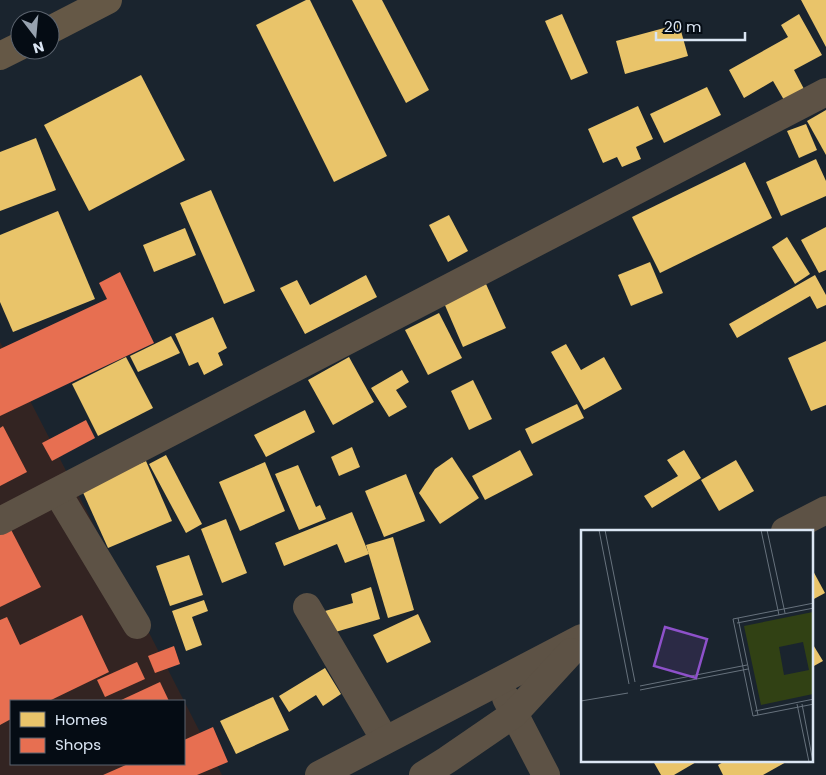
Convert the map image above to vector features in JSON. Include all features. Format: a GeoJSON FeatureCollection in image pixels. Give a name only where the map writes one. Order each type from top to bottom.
{"type":"FeatureCollection","features":[{"type":"Feature","properties":{"kind":"main road"},"geometry":{"type":"LineString","coordinates":[[60,25],[108,0]]}},
{"type":"Feature","properties":{"kind":"street"},"geometry":{"type":"LineString","coordinates":[[0,521],[826,92]]}},
{"type":"Feature","properties":{"kind":"street"},"geometry":{"type":"LineString","coordinates":[[57,492],[136,625]]}},
{"type":"Feature","properties":{"kind":"street"},"geometry":{"type":"LineString","coordinates":[[787,530],[826,510]]}},
{"type":"Feature","properties":{"kind":"street"},"geometry":{"type":"LineString","coordinates":[[307,607],[386,740]]}},
{"type":"Feature","properties":{"kind":"street"},"geometry":{"type":"LineString","coordinates":[[319,775],[581,640]]}},
{"type":"Feature","properties":{"kind":"street"},"geometry":{"type":"LineString","coordinates":[[423,775],[514,714],[581,640]]}},
{"type":"Feature","properties":{"kind":"street"},"geometry":{"type":"LineString","coordinates":[[498,683],[546,775]]}},
{"type":"Feature","properties":{"kind":"shaded area"},"geometry":{"type":"Polygon","coordinates":[[[0,342],[184,700],[10,700],[10,765],[185,765],[185,703],[222,775],[0,775],[0,342]]]}},
{"type":"Feature","properties":{"kind":"building: Homes"},"geometry":{"type":"Polygon","coordinates":[[[306,0],[310,0],[387,156],[334,182],[256,25],[306,0]]]}},
{"type":"Feature","properties":{"kind":"building: Homes"},"geometry":{"type":"Polygon","coordinates":[[[352,0],[382,0],[429,90],[406,103],[352,0]]]}},
{"type":"Feature","properties":{"kind":"building: Homes"},"geometry":{"type":"Polygon","coordinates":[[[801,0],[826,0],[826,47],[801,0]]]}},
{"type":"Feature","properties":{"kind":"building: Homes"},"geometry":{"type":"Polygon","coordinates":[[[562,14],[588,73],[571,80],[545,21],[562,14]]]}},
{"type":"Feature","properties":{"kind":"building: Homes"},"geometry":{"type":"Polygon","coordinates":[[[799,14],[822,55],[794,70],[804,89],[784,100],[773,81],[744,98],[729,70],[788,37],[781,25],[799,14]]]}},
{"type":"Feature","properties":{"kind":"building: Homes"},"geometry":{"type":"Polygon","coordinates":[[[679,24],[688,56],[625,74],[616,41],[679,24]]]}},
{"type":"Feature","properties":{"kind":"building: Homes"},"geometry":{"type":"Polygon","coordinates":[[[141,75],[185,160],[89,211],[44,125],[141,75]]]}},
{"type":"Feature","properties":{"kind":"building: Homes"},"geometry":{"type":"Polygon","coordinates":[[[707,87],[721,115],[664,143],[650,114],[707,87]]]}},
{"type":"Feature","properties":{"kind":"building: Homes"},"geometry":{"type":"Polygon","coordinates":[[[638,106],[653,139],[636,147],[641,159],[622,167],[617,157],[603,163],[588,129],[638,106]]]}},
{"type":"Feature","properties":{"kind":"building: Homes"},"geometry":{"type":"Polygon","coordinates":[[[826,110],[826,155],[807,121],[826,110]]]}},
{"type":"Feature","properties":{"kind":"building: Homes"},"geometry":{"type":"Polygon","coordinates":[[[806,124],[817,150],[799,158],[787,131],[806,124]]]}},
{"type":"Feature","properties":{"kind":"building: Homes"},"geometry":{"type":"Polygon","coordinates":[[[36,138],[56,190],[0,211],[0,152],[36,138]]]}},
{"type":"Feature","properties":{"kind":"building: Homes"},"geometry":{"type":"Polygon","coordinates":[[[816,159],[826,181],[826,196],[781,216],[766,182],[816,159]]]}},
{"type":"Feature","properties":{"kind":"building: Homes"},"geometry":{"type":"Polygon","coordinates":[[[745,162],[772,218],[660,273],[632,217],[745,162]]]}},
{"type":"Feature","properties":{"kind":"building: Homes"},"geometry":{"type":"Polygon","coordinates":[[[211,190],[255,291],[224,304],[180,203],[211,190]]]}},
{"type":"Feature","properties":{"kind":"building: Homes"},"geometry":{"type":"Polygon","coordinates":[[[58,211],[95,299],[13,332],[0,302],[0,235],[58,211]]]}},
{"type":"Feature","properties":{"kind":"building: Homes"},"geometry":{"type":"Polygon","coordinates":[[[449,215],[468,251],[448,262],[429,225],[449,215]]]}},
{"type":"Feature","properties":{"kind":"building: Homes"},"geometry":{"type":"Polygon","coordinates":[[[826,227],[826,270],[819,273],[801,240],[826,227]]]}},
{"type":"Feature","properties":{"kind":"building: Homes"},"geometry":{"type":"Polygon","coordinates":[[[185,228],[196,255],[154,272],[143,245],[185,228]]]}},
{"type":"Feature","properties":{"kind":"building: Homes"},"geometry":{"type":"Polygon","coordinates":[[[787,237],[810,274],[795,284],[772,247],[787,237]]]}},
{"type":"Feature","properties":{"kind":"building: Homes"},"geometry":{"type":"Polygon","coordinates":[[[650,262],[663,293],[631,306],[618,275],[650,262]]]}},
{"type":"Feature","properties":{"kind":"building: Homes"},"geometry":{"type":"Polygon","coordinates":[[[366,275],[377,297],[305,334],[280,288],[297,280],[310,305],[366,275]]]}},
{"type":"Feature","properties":{"kind":"building: Homes"},"geometry":{"type":"Polygon","coordinates":[[[815,275],[826,295],[826,305],[817,309],[810,296],[737,338],[729,324],[815,275]]]}},
{"type":"Feature","properties":{"kind":"building: Homes"},"geometry":{"type":"Polygon","coordinates":[[[486,284],[506,328],[463,347],[444,303],[486,284]]]}},
{"type":"Feature","properties":{"kind":"building: Homes"},"geometry":{"type":"Polygon","coordinates":[[[439,313],[462,358],[428,375],[405,330],[439,313]]]}},
{"type":"Feature","properties":{"kind":"building: Homes"},"geometry":{"type":"Polygon","coordinates":[[[213,317],[227,348],[218,353],[223,365],[204,375],[198,362],[189,366],[175,334],[213,317]]]}},
{"type":"Feature","properties":{"kind":"building: Homes"},"geometry":{"type":"Polygon","coordinates":[[[171,336],[180,353],[138,372],[130,356],[171,336]]]}},
{"type":"Feature","properties":{"kind":"building: Homes"},"geometry":{"type":"Polygon","coordinates":[[[826,341],[826,405],[811,411],[788,358],[826,341]]]}},
{"type":"Feature","properties":{"kind":"building: Homes"},"geometry":{"type":"Polygon","coordinates":[[[566,344],[581,370],[604,357],[622,389],[584,410],[551,352],[566,344]]]}},
{"type":"Feature","properties":{"kind":"building: Homes"},"geometry":{"type":"Polygon","coordinates":[[[126,357],[153,408],[98,436],[72,384],[126,357]]]}},
{"type":"Feature","properties":{"kind":"building: Homes"},"geometry":{"type":"Polygon","coordinates":[[[349,357],[374,402],[333,425],[308,380],[349,357]]]}},
{"type":"Feature","properties":{"kind":"building: Homes"},"geometry":{"type":"Polygon","coordinates":[[[402,370],[409,382],[396,390],[407,407],[389,417],[371,388],[402,370]]]}},
{"type":"Feature","properties":{"kind":"building: Homes"},"geometry":{"type":"Polygon","coordinates":[[[473,380],[492,419],[469,430],[451,391],[473,380]]]}},
{"type":"Feature","properties":{"kind":"building: Homes"},"geometry":{"type":"Polygon","coordinates":[[[577,404],[584,418],[532,444],[525,429],[577,404]]]}},
{"type":"Feature","properties":{"kind":"building: Homes"},"geometry":{"type":"Polygon","coordinates":[[[305,410],[315,432],[266,457],[254,435],[305,410]]]}},
{"type":"Feature","properties":{"kind":"building: Homes"},"geometry":{"type":"Polygon","coordinates":[[[352,447],[360,467],[339,476],[331,457],[352,447]]]}},
{"type":"Feature","properties":{"kind":"building: Homes"},"geometry":{"type":"Polygon","coordinates":[[[520,450],[533,475],[485,500],[472,476],[520,450]]]}},
{"type":"Feature","properties":{"kind":"building: Homes"},"geometry":{"type":"Polygon","coordinates":[[[684,450],[701,478],[652,508],[644,496],[678,476],[667,460],[684,450]]]}},
{"type":"Feature","properties":{"kind":"building: Homes"},"geometry":{"type":"Polygon","coordinates":[[[166,455],[202,524],[186,533],[149,464],[166,455]]]}},
{"type":"Feature","properties":{"kind":"building: Homes"},"geometry":{"type":"Polygon","coordinates":[[[452,457],[479,498],[440,524],[419,493],[435,469],[452,457]]]}},
{"type":"Feature","properties":{"kind":"building: Homes"},"geometry":{"type":"Polygon","coordinates":[[[736,460],[754,491],[719,511],[701,480],[736,460]]]}},
{"type":"Feature","properties":{"kind":"building: Homes"},"geometry":{"type":"Polygon","coordinates":[[[146,461],[172,521],[108,548],[81,488],[146,461]]]}},
{"type":"Feature","properties":{"kind":"building: Homes"},"geometry":{"type":"Polygon","coordinates":[[[265,462],[285,511],[240,531],[219,482],[265,462]]]}},
{"type":"Feature","properties":{"kind":"building: Homes"},"geometry":{"type":"Polygon","coordinates":[[[298,465],[316,507],[320,505],[326,519],[299,530],[275,474],[298,465]]]}},
{"type":"Feature","properties":{"kind":"building: Homes"},"geometry":{"type":"Polygon","coordinates":[[[406,474],[425,521],[384,537],[365,491],[406,474]]]}},
{"type":"Feature","properties":{"kind":"building: Homes"},"geometry":{"type":"Polygon","coordinates":[[[352,512],[369,554],[345,563],[337,544],[284,566],[275,543],[352,512]]]}},
{"type":"Feature","properties":{"kind":"building: Homes"},"geometry":{"type":"Polygon","coordinates":[[[226,519],[247,573],[222,583],[201,529],[226,519]]]}},
{"type":"Feature","properties":{"kind":"building: Homes"},"geometry":{"type":"Polygon","coordinates":[[[393,537],[414,610],[388,618],[366,545],[393,537]]]}},
{"type":"Feature","properties":{"kind":"building: Homes"},"geometry":{"type":"Polygon","coordinates":[[[189,555],[203,595],[170,606],[156,566],[189,555]]]}},
{"type":"Feature","properties":{"kind":"building: Homes"},"geometry":{"type":"Polygon","coordinates":[[[814,573],[825,593],[814,599],[814,573]]]}},
{"type":"Feature","properties":{"kind":"building: Homes"},"geometry":{"type":"Polygon","coordinates":[[[371,587],[380,619],[332,633],[325,611],[353,603],[351,594],[371,587]]]}},
{"type":"Feature","properties":{"kind":"building: Homes"},"geometry":{"type":"Polygon","coordinates":[[[204,600],[208,611],[192,617],[202,645],[186,651],[172,611],[204,600]]]}},
{"type":"Feature","properties":{"kind":"building: Homes"},"geometry":{"type":"Polygon","coordinates":[[[418,614],[431,642],[387,663],[373,635],[418,614]]]}},
{"type":"Feature","properties":{"kind":"building: Homes"},"geometry":{"type":"Polygon","coordinates":[[[814,646],[823,661],[814,666],[814,646]]]}},
{"type":"Feature","properties":{"kind":"building: Homes"},"geometry":{"type":"Polygon","coordinates":[[[325,668],[341,694],[323,706],[316,695],[289,712],[279,696],[325,668]]]}},
{"type":"Feature","properties":{"kind":"building: Homes"},"geometry":{"type":"Polygon","coordinates":[[[273,697],[289,730],[236,754],[220,721],[273,697]]]}},
{"type":"Feature","properties":{"kind":"building: Homes"},"geometry":{"type":"Polygon","coordinates":[[[654,762],[696,762],[674,775],[661,775],[654,762]]]}},
{"type":"Feature","properties":{"kind":"building: Homes"},"geometry":{"type":"Polygon","coordinates":[[[723,762],[786,762],[763,775],[723,775],[718,765],[723,762]]]}},
{"type":"Feature","properties":{"kind":"building: Shops"},"geometry":{"type":"Polygon","coordinates":[[[120,272],[154,343],[0,416],[0,349],[107,299],[99,283],[120,272]]]}},
{"type":"Feature","properties":{"kind":"building: Shops"},"geometry":{"type":"Polygon","coordinates":[[[86,420],[95,438],[52,461],[42,443],[86,420]]]}},
{"type":"Feature","properties":{"kind":"building: Shops"},"geometry":{"type":"Polygon","coordinates":[[[3,426],[27,472],[0,486],[0,428],[3,426]]]}},
{"type":"Feature","properties":{"kind":"building: Shops"},"geometry":{"type":"Polygon","coordinates":[[[7,522],[41,587],[0,607],[0,525],[7,522]]]}},
{"type":"Feature","properties":{"kind":"building: Shops"},"geometry":{"type":"Polygon","coordinates":[[[82,615],[109,672],[51,700],[10,700],[10,720],[0,725],[0,620],[7,617],[20,645],[82,615]]]}},
{"type":"Feature","properties":{"kind":"building: Shops"},"geometry":{"type":"Polygon","coordinates":[[[174,646],[180,664],[155,673],[148,656],[174,646]]]}},
{"type":"Feature","properties":{"kind":"building: Shops"},"geometry":{"type":"Polygon","coordinates":[[[137,662],[145,679],[105,697],[97,680],[137,662]]]}},
{"type":"Feature","properties":{"kind":"building: Shops"},"geometry":{"type":"Polygon","coordinates":[[[160,682],[169,700],[121,700],[160,682]]]}},
{"type":"Feature","properties":{"kind":"building: Shops"},"geometry":{"type":"Polygon","coordinates":[[[213,727],[228,762],[197,775],[103,775],[126,765],[185,765],[185,740],[213,727]]]}}]}
